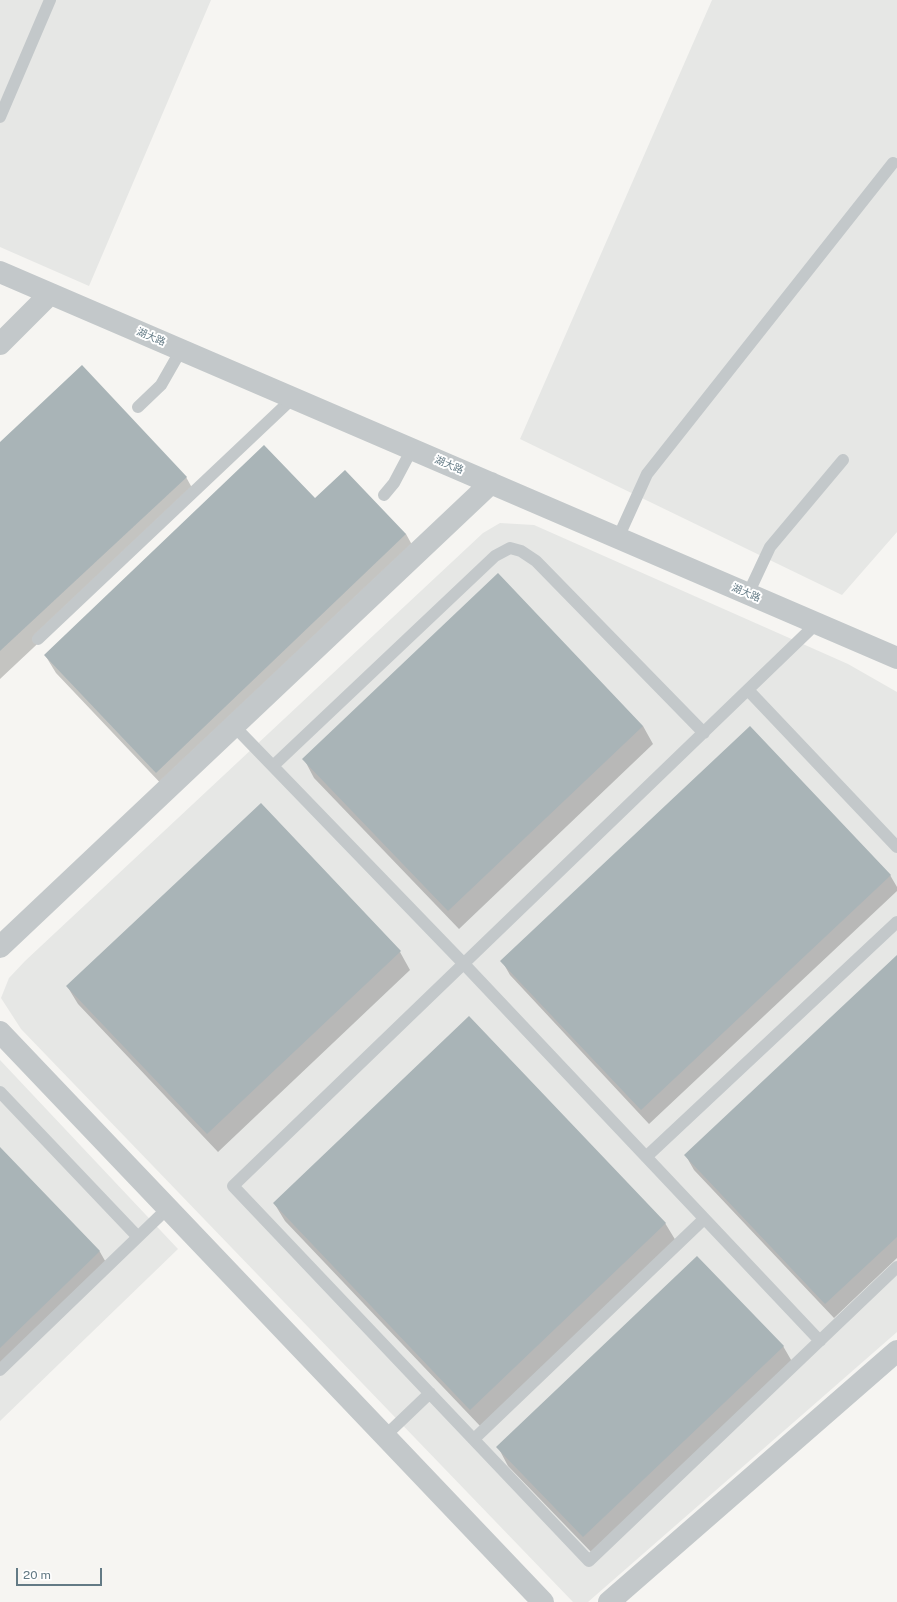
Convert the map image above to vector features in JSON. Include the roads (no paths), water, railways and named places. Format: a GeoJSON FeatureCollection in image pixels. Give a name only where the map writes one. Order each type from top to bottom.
{"type":"FeatureCollection","features":[{"type":"Feature","properties":{"kind":"street","name":"湖大路"},"geometry":{"type":"LineString","coordinates":[[0,272],[897,658]]}},
{"type":"Feature","properties":{"kind":"street"},"geometry":{"type":"LineString","coordinates":[[0,344],[50,294]]}},
{"type":"Feature","properties":{"kind":"street"},"geometry":{"type":"LineString","coordinates":[[0,948],[491,483]]}},
{"type":"Feature","properties":{"kind":"street"},"geometry":{"type":"LineString","coordinates":[[0,1032],[543,1602]]}},
{"type":"Feature","properties":{"kind":"street"},"geometry":{"type":"LineString","coordinates":[[609,1602],[897,1351]]}},
{"type":"Feature","properties":{"kind":"lane"},"geometry":{"type":"LineString","coordinates":[[0,117],[50,0]]}},
{"type":"Feature","properties":{"kind":"lane"},"geometry":{"type":"LineString","coordinates":[[618,538],[647,474],[894,163]]}},
{"type":"Feature","properties":{"kind":"lane"},"geometry":{"type":"LineString","coordinates":[[138,407],[161,385],[181,350]]}},
{"type":"Feature","properties":{"kind":"lane"},"geometry":{"type":"LineString","coordinates":[[38,639],[293,398]]}},
{"type":"Feature","properties":{"kind":"lane"},"geometry":{"type":"LineString","coordinates":[[384,495],[394,483],[412,449]]}},
{"type":"Feature","properties":{"kind":"lane"},"geometry":{"type":"LineString","coordinates":[[748,594],[770,547],[843,460]]}},
{"type":"Feature","properties":{"kind":"lane"},"geometry":{"type":"LineString","coordinates":[[273,766],[495,556],[510,548],[521,551],[536,562],[704,733]]}},
{"type":"Feature","properties":{"kind":"lane"},"geometry":{"type":"LineString","coordinates":[[816,624],[233,1186],[590,1561],[897,1267]]}},
{"type":"Feature","properties":{"kind":"lane"},"geometry":{"type":"LineString","coordinates":[[748,690],[897,847]]}},
{"type":"Feature","properties":{"kind":"lane"},"geometry":{"type":"LineString","coordinates":[[234,726],[464,964],[820,1341]]}},
{"type":"Feature","properties":{"kind":"lane"},"geometry":{"type":"LineString","coordinates":[[646,1158],[897,922]]}},
{"type":"Feature","properties":{"kind":"lane"},"geometry":{"type":"LineString","coordinates":[[0,1092],[138,1236]]}},
{"type":"Feature","properties":{"kind":"lane"},"geometry":{"type":"LineString","coordinates":[[0,1370],[168,1208]]}},
{"type":"Feature","properties":{"kind":"lane"},"geometry":{"type":"LineString","coordinates":[[474,1440],[704,1218]]}},
{"type":"Feature","properties":{"kind":"lane"},"geometry":{"type":"LineString","coordinates":[[385,1436],[430,1393]]}}]}
